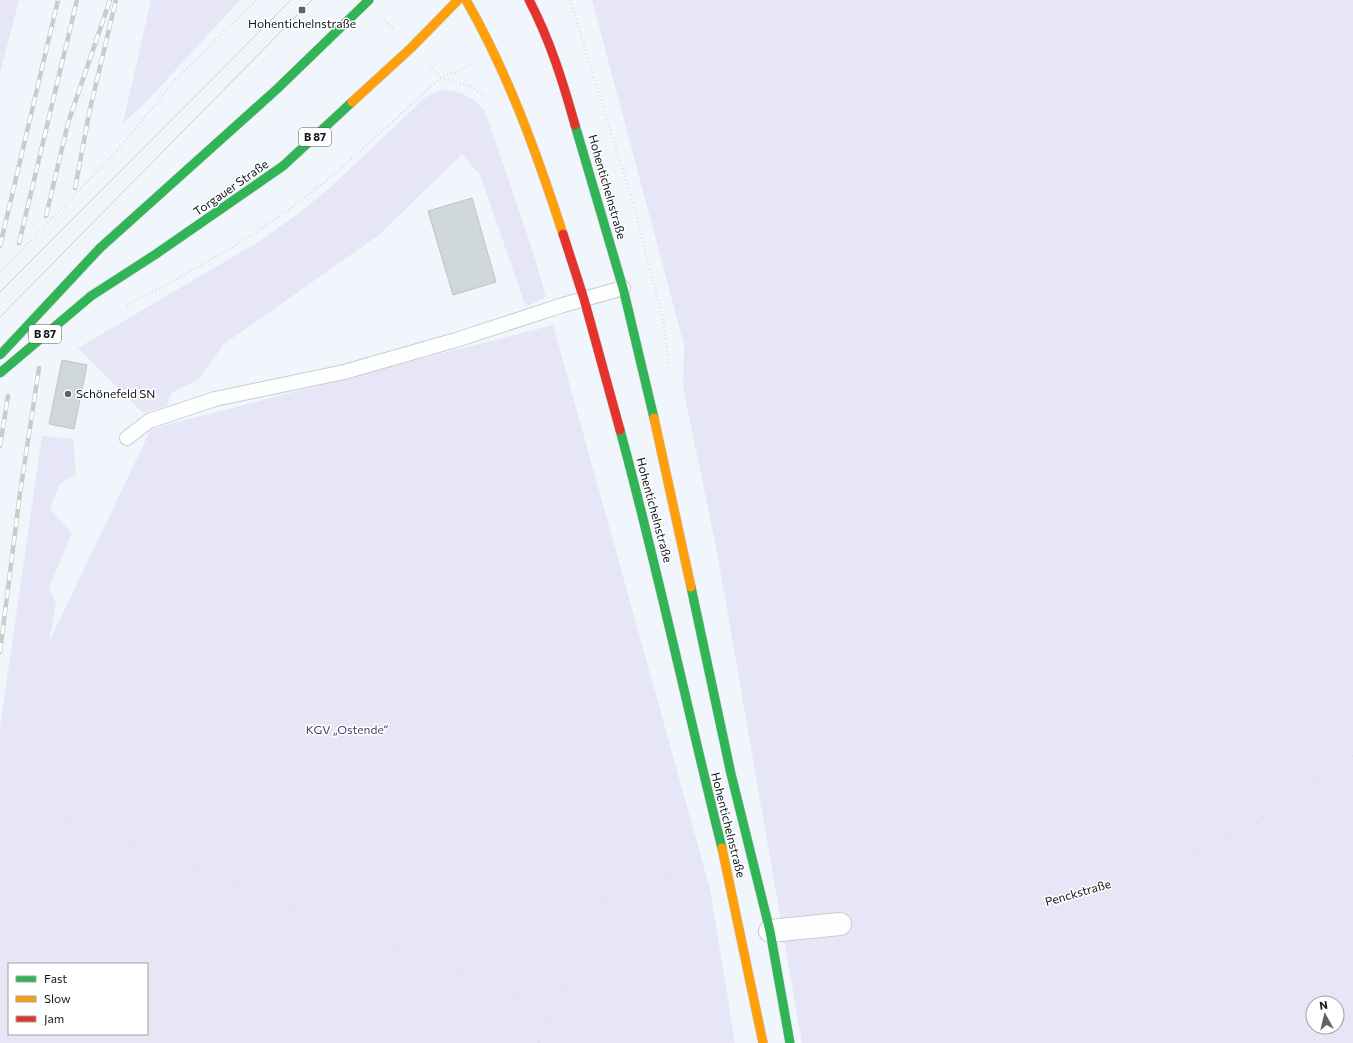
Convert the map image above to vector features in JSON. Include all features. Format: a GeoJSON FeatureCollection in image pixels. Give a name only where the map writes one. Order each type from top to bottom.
{"type":"FeatureCollection","features":[{"type":"Feature","properties":{"kind":"main road","name":"B 87"},"geometry":{"type":"LineString","coordinates":[[0,355],[100,248],[277,88],[369,0]]}},
{"type":"Feature","properties":{"kind":"main road","name":"Torgauer Straße"},"geometry":{"type":"LineString","coordinates":[[0,373],[91,296],[156,254],[283,166],[412,48],[458,0]]}},
{"type":"Feature","properties":{"kind":"main road","name":"Hohentichelnstraße"},"geometry":{"type":"LineString","coordinates":[[466,0],[490,44],[514,97],[551,196],[584,300],[646,526],[660,583],[699,756],[727,866],[763,1043]]}},
{"type":"Feature","properties":{"kind":"main road","name":"Hohentichelnstraße"},"geometry":{"type":"LineString","coordinates":[[529,0],[542,25],[565,89],[623,288],[653,416],[732,774],[770,931],[790,1043]]}},
{"type":"Feature","properties":{"kind":"street"},"geometry":{"type":"LineString","coordinates":[[770,931],[840,924]]}},
{"type":"Feature","properties":{"kind":"lane"},"geometry":{"type":"LineString","coordinates":[[127,438],[149,421],[215,399],[344,372],[456,340],[623,288]]}},
{"type":"Feature","properties":{"kind":"path"},"geometry":{"type":"LineString","coordinates":[[0,272],[117,151],[177,78],[257,0]]}},
{"type":"Feature","properties":{"kind":"path"},"geometry":{"type":"LineString","coordinates":[[120,309],[182,277],[292,207],[328,179],[441,78]]}},
{"type":"Feature","properties":{"kind":"path","name":"Penckstraße"},"geometry":{"type":"LineString","coordinates":[[840,924],[1037,905],[1110,885],[1182,859],[1252,825],[1353,756]]}},
{"type":"Feature","properties":{"kind":"path"},"geometry":{"type":"LineString","coordinates":[[42,809],[553,1009]]}},
{"type":"Feature","properties":{"kind":"path"},"geometry":{"type":"LineString","coordinates":[[539,1043],[553,1009],[611,884],[643,868],[710,891]]}},
{"type":"Feature","properties":{"kind":"green space"},"geometry":{"type":"Polygon","coordinates":[[[0,0],[19,0],[0,73],[0,0]]]}},
{"type":"Feature","properties":{"kind":"green space"},"geometry":{"type":"Polygon","coordinates":[[[151,0],[240,0],[145,103],[123,123],[151,0]]]}},
{"type":"Feature","properties":{"kind":"green space"},"geometry":{"type":"Polygon","coordinates":[[[592,0],[1353,0],[1353,1043],[802,1043],[718,557],[683,387],[684,345],[592,0]]]}},
{"type":"Feature","properties":{"kind":"green space"},"geometry":{"type":"Polygon","coordinates":[[[441,90],[465,95],[485,111],[533,252],[546,297],[526,307],[480,175],[462,154],[379,235],[224,344],[198,380],[171,393],[167,406],[143,413],[78,348],[258,242],[298,214],[334,184],[427,96],[441,90]]]}},
{"type":"Feature","properties":{"kind":"green space","name":"KGV „Ostende“"},"geometry":{"type":"Polygon","coordinates":[[[553,325],[710,889],[735,1043],[0,1043],[0,727],[42,436],[73,439],[76,474],[60,484],[50,509],[72,533],[49,588],[56,603],[49,642],[151,429],[553,325]]]}},
{"type":"Feature","properties":{"kind":"building"},"geometry":{"type":"Polygon","coordinates":[[[472,198],[496,282],[453,295],[428,211],[472,198]]]}},
{"type":"Feature","properties":{"kind":"building","name":"Schönefeld SN"},"geometry":{"type":"Polygon","coordinates":[[[62,360],[87,365],[74,429],[49,424],[62,360]]]}},
{"type":"Feature","properties":{"kind":"tram line"},"geometry":{"type":"LineString","coordinates":[[0,292],[291,0]]}},
{"type":"Feature","properties":{"kind":"tram line"},"geometry":{"type":"LineString","coordinates":[[0,317],[312,0]]}},
{"type":"Feature","properties":{"kind":"railway"},"geometry":{"type":"LineString","coordinates":[[0,246],[58,0]]}},
{"type":"Feature","properties":{"kind":"railway"},"geometry":{"type":"LineString","coordinates":[[19,243],[77,0]]}},
{"type":"Feature","properties":{"kind":"railway"},"geometry":{"type":"LineString","coordinates":[[46,216],[68,123],[110,0]]}},
{"type":"Feature","properties":{"kind":"railway"},"geometry":{"type":"LineString","coordinates":[[75,188],[90,109],[116,0]]}},
{"type":"Feature","properties":{"kind":"railway"},"geometry":{"type":"LineString","coordinates":[[0,652],[20,493],[39,368]]}},
{"type":"Feature","properties":{"kind":"railway"},"geometry":{"type":"LineString","coordinates":[[0,446],[8,396]]}},
{"type":"Feature","properties":{"kind":"traffic: fast"},"geometry":{"type":"LineString","coordinates":[[100,248],[277,89],[369,0]]}},
{"type":"Feature","properties":{"kind":"traffic: fast"},"geometry":{"type":"LineString","coordinates":[[91,296],[156,254],[283,166],[352,102]]}},
{"type":"Feature","properties":{"kind":"traffic: fast"},"geometry":{"type":"LineString","coordinates":[[575,125],[623,288],[654,418]]}},
{"type":"Feature","properties":{"kind":"traffic: fast"},"geometry":{"type":"LineString","coordinates":[[0,355],[100,248]]}},
{"type":"Feature","properties":{"kind":"traffic: fast"},"geometry":{"type":"LineString","coordinates":[[0,373],[91,296]]}},
{"type":"Feature","properties":{"kind":"traffic: fast"},"geometry":{"type":"LineString","coordinates":[[620,430],[647,534],[722,848]]}},
{"type":"Feature","properties":{"kind":"traffic: fast"},"geometry":{"type":"LineString","coordinates":[[691,587],[731,774],[770,931],[790,1043]]}},
{"type":"Feature","properties":{"kind":"traffic: slow"},"geometry":{"type":"LineString","coordinates":[[352,102],[411,48],[458,0]]}},
{"type":"Feature","properties":{"kind":"traffic: slow"},"geometry":{"type":"LineString","coordinates":[[466,0],[508,85],[532,144],[563,234]]}},
{"type":"Feature","properties":{"kind":"traffic: slow"},"geometry":{"type":"LineString","coordinates":[[654,418],[691,587]]}},
{"type":"Feature","properties":{"kind":"traffic: slow"},"geometry":{"type":"LineString","coordinates":[[722,848],[763,1043]]}},
{"type":"Feature","properties":{"kind":"traffic: jam"},"geometry":{"type":"LineString","coordinates":[[529,0],[537,15],[555,61],[575,125]]}},
{"type":"Feature","properties":{"kind":"traffic: jam"},"geometry":{"type":"LineString","coordinates":[[563,234],[584,299],[620,430]]}},
{"type":"Feature","properties":{"kind":"place","name":"Hohentichelnstraße"},"geometry":{"type":"Point","coordinates":[302,10]}},
{"type":"Feature","properties":{"kind":"place","name":"Schönefeld SN"},"geometry":{"type":"Point","coordinates":[68,394]}}]}
